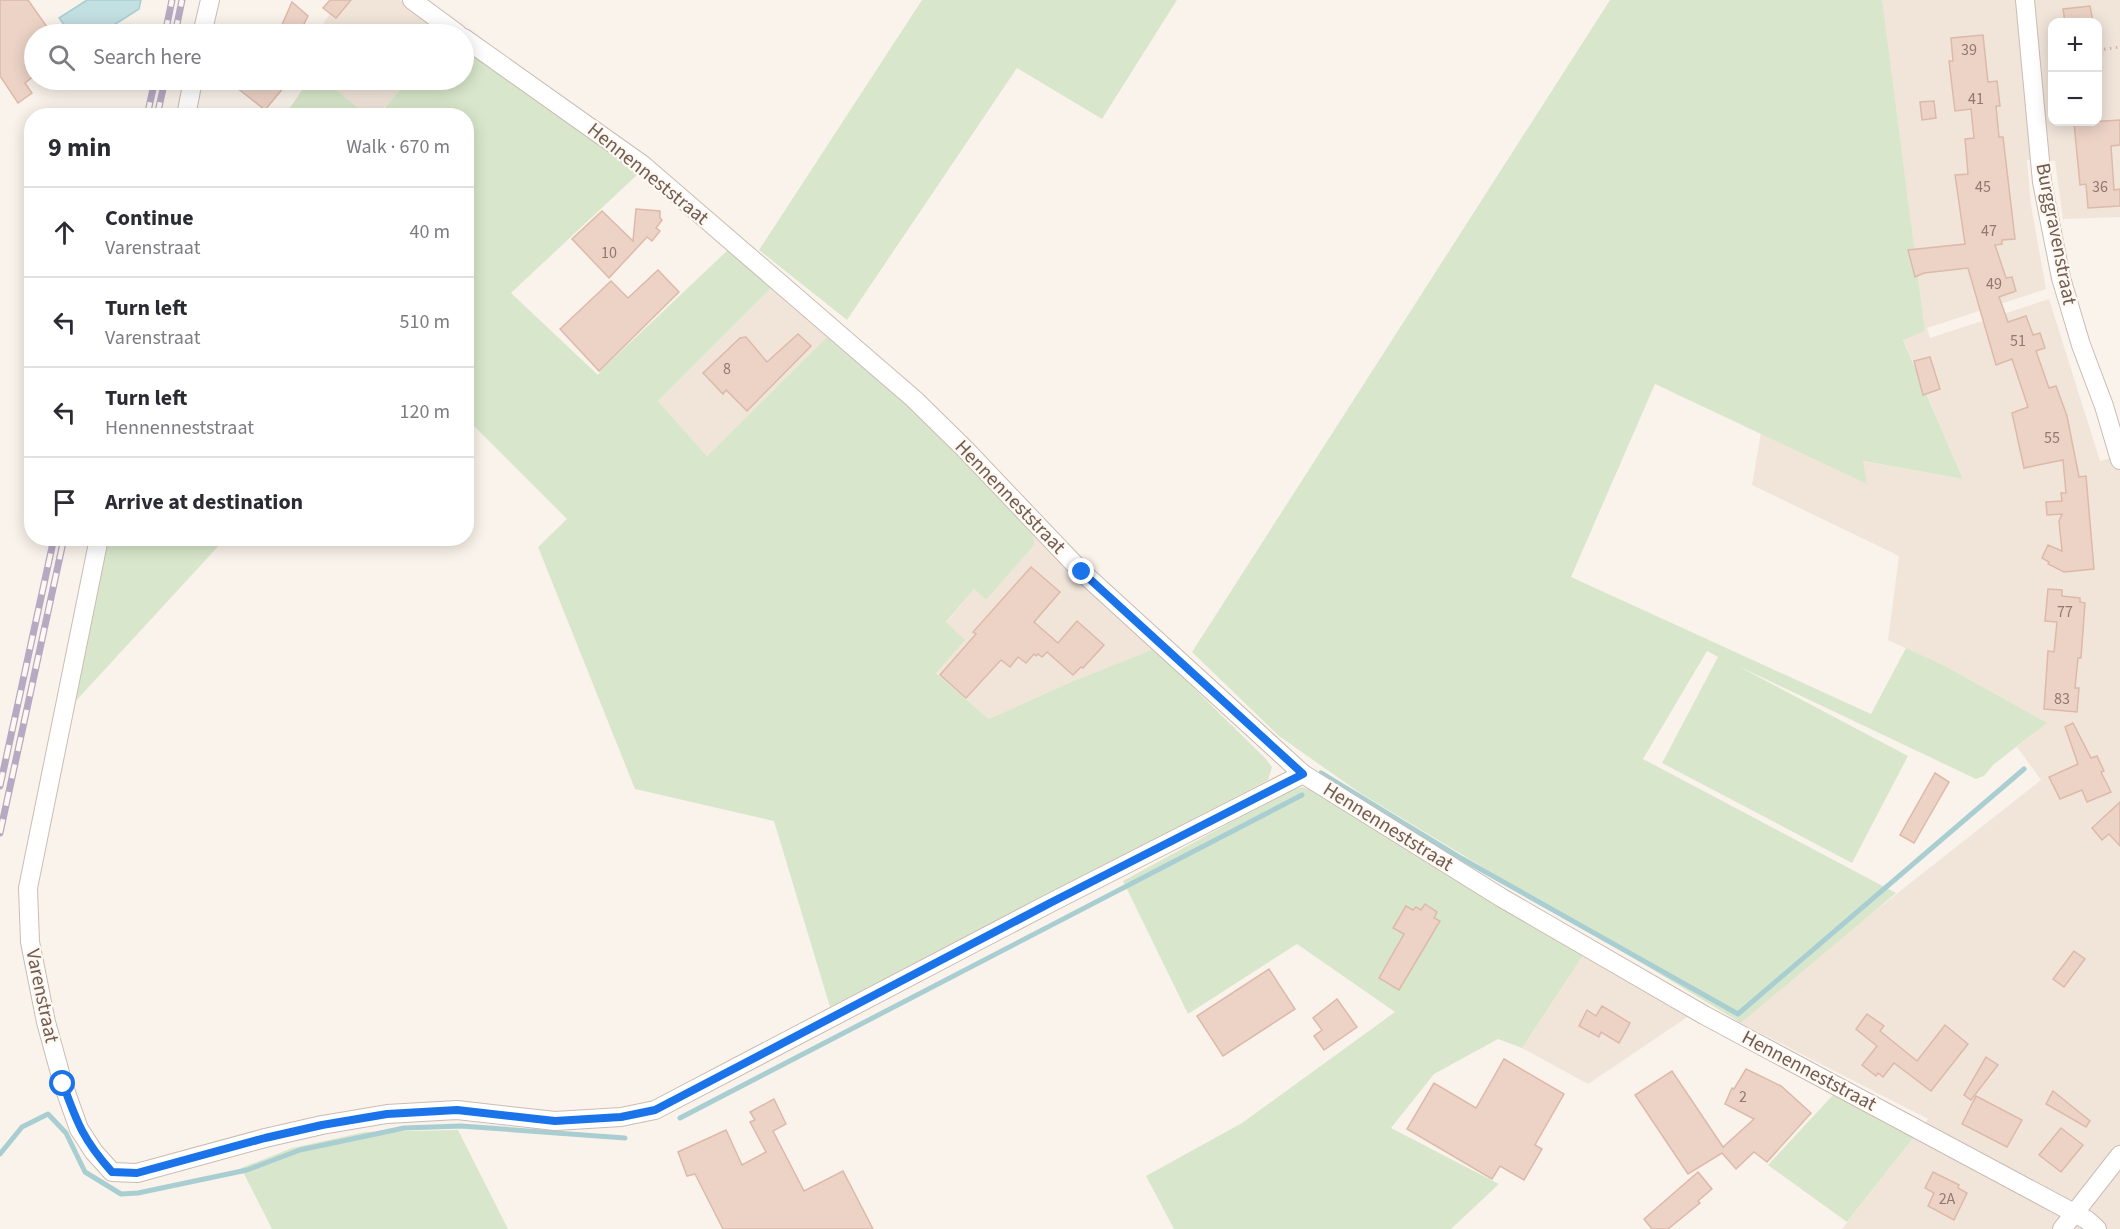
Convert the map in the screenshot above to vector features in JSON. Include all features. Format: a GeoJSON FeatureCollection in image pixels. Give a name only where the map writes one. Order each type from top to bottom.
{"type":"FeatureCollection","features":[{"type":"Feature","properties":{"kind":"street"},"geometry":{"type":"LineString","coordinates":[[204,24],[210,0]]}},
{"type":"Feature","properties":{"kind":"street"},"geometry":{"type":"LineString","coordinates":[[412,0],[444,24]]}},
{"type":"Feature","properties":{"kind":"street","name":"Burggravenstraat"},"geometry":{"type":"LineString","coordinates":[[2025,0],[2042,182],[2061,278],[2120,460]]}},
{"type":"Feature","properties":{"kind":"street","name":"Hennenneststraat"},"geometry":{"type":"LineString","coordinates":[[474,45],[644,165],[914,399],[1082,572],[1303,774],[1502,898],[1704,1015],[2087,1220],[2097,1229]]}},
{"type":"Feature","properties":{"kind":"street"},"geometry":{"type":"LineString","coordinates":[[188,108],[191,90]]}},
{"type":"Feature","properties":{"kind":"street","name":"Varenstraat"},"geometry":{"type":"LineString","coordinates":[[97,546],[28,888],[30,942],[46,1022],[63,1084],[79,1129],[94,1152],[112,1172],[137,1173],[299,1130],[387,1114],[457,1110],[555,1121],[621,1117],[655,1110],[1052,902],[1303,774]]}},
{"type":"Feature","properties":{"kind":"street"},"geometry":{"type":"LineString","coordinates":[[2061,1229],[2120,1155]]}},
{"type":"Feature","properties":{"kind":"path"},"geometry":{"type":"LineString","coordinates":[[2102,49],[2120,47]]}},
{"type":"Feature","properties":{"kind":"shaded area"},"geometry":{"type":"Polygon","coordinates":[[[342,0],[400,0],[431,24],[324,24],[342,0]]]}},
{"type":"Feature","properties":{"kind":"shaded area"},"geometry":{"type":"Polygon","coordinates":[[[1881,0],[2120,0],[2120,217],[2063,219],[2055,161],[2027,160],[2031,205],[2046,289],[1927,328],[1930,338],[2049,299],[2100,461],[2120,456],[2120,1229],[1842,1229],[1928,1119],[1741,1023],[1847,933],[2041,780],[2017,747],[2046,723],[1947,667],[1888,640],[1899,556],[1752,485],[1761,433],[1867,483],[1862,461],[1963,479],[1903,339],[1925,331],[1881,0]]]}},
{"type":"Feature","properties":{"kind":"shaded area"},"geometry":{"type":"Polygon","coordinates":[[[335,90],[399,90],[384,108],[357,108],[335,90]]]}},
{"type":"Feature","properties":{"kind":"shaded area"},"geometry":{"type":"Polygon","coordinates":[[[773,286],[830,334],[707,456],[658,401],[773,286]]]}},
{"type":"Feature","properties":{"kind":"shaded area"},"geometry":{"type":"Polygon","coordinates":[[[1033,532],[1154,649],[1073,681],[989,719],[936,672],[964,640],[946,623],[974,589],[986,600],[1033,532]]]}},
{"type":"Feature","properties":{"kind":"shaded area"},"geometry":{"type":"Polygon","coordinates":[[[1584,954],[1689,1016],[1588,1084],[1522,1048],[1584,954]]]}},
{"type":"Feature","properties":{"kind":"green space"},"geometry":{"type":"Polygon","coordinates":[[[922,0],[1177,0],[1102,119],[1017,68],[847,320],[759,250],[922,0]]]}},
{"type":"Feature","properties":{"kind":"green space"},"geometry":{"type":"Polygon","coordinates":[[[1610,0],[1882,0],[1925,331],[1903,340],[1963,479],[1863,461],[1867,484],[1655,384],[1571,577],[1871,714],[1906,648],[1947,667],[2047,723],[1993,765],[1984,776],[1976,779],[1736,665],[1908,756],[1852,863],[1662,763],[1718,657],[1707,651],[1643,759],[1896,893],[1741,1023],[1360,793],[1279,736],[1192,652],[1610,0]]]}},
{"type":"Feature","properties":{"kind":"green space"},"geometry":{"type":"Polygon","coordinates":[[[474,55],[570,121],[638,174],[511,293],[598,375],[729,249],[773,286],[658,401],[707,456],[830,334],[905,400],[1033,532],[1034,545],[986,600],[974,589],[946,622],[965,640],[936,673],[989,719],[1073,681],[1154,649],[1266,759],[1272,767],[1268,780],[830,1007],[774,821],[635,789],[538,547],[567,519],[474,426],[474,108],[385,108],[400,90],[474,90],[474,55]]]}},
{"type":"Feature","properties":{"kind":"green space"},"geometry":{"type":"Polygon","coordinates":[[[302,90],[336,90],[358,108],[290,108],[302,90]]]}},
{"type":"Feature","properties":{"kind":"green space"},"geometry":{"type":"Polygon","coordinates":[[[105,546],[218,546],[73,704],[105,546]]]}},
{"type":"Feature","properties":{"kind":"green space"},"geometry":{"type":"Polygon","coordinates":[[[1302,787],[1313,790],[1447,875],[1584,954],[1522,1048],[1498,1039],[1434,1074],[1391,1128],[1499,1184],[1451,1229],[1174,1229],[1146,1176],[1242,1123],[1395,1012],[1297,944],[1188,1014],[1123,881],[1290,790],[1302,787]]]}},
{"type":"Feature","properties":{"kind":"green space"},"geometry":{"type":"Polygon","coordinates":[[[1833,1095],[1914,1137],[1847,1222],[1768,1165],[1833,1095]]]}},
{"type":"Feature","properties":{"kind":"green space"},"geometry":{"type":"Polygon","coordinates":[[[458,1130],[508,1229],[272,1229],[241,1168],[292,1148],[365,1132],[458,1130]]]}},
{"type":"Feature","properties":{"kind":"water"},"geometry":{"type":"Polygon","coordinates":[[[87,0],[141,0],[139,9],[116,24],[64,24],[59,18],[87,0]]]}},
{"type":"Feature","properties":{"kind":"building"},"geometry":{"type":"Polygon","coordinates":[[[0,0],[28,0],[45,24],[24,24],[24,90],[30,90],[32,93],[18,103],[0,76],[0,0]]]}},
{"type":"Feature","properties":{"kind":"building"},"geometry":{"type":"Polygon","coordinates":[[[330,0],[351,0],[336,18],[323,8],[330,0]]]}},
{"type":"Feature","properties":{"kind":"building"},"geometry":{"type":"Polygon","coordinates":[[[292,2],[308,16],[304,24],[282,24],[292,2]]]}},
{"type":"Feature","properties":{"kind":"building"},"geometry":{"type":"Polygon","coordinates":[[[2090,6],[2092,18],[2064,18],[2063,9],[2090,6]]]}},
{"type":"Feature","properties":{"kind":"building"},"geometry":{"type":"Polygon","coordinates":[[[1983,35],[1988,82],[1997,81],[2000,106],[1996,106],[1999,137],[2003,137],[2015,239],[2002,240],[2002,244],[1995,245],[2006,278],[2012,277],[2016,291],[1999,297],[2008,322],[2026,316],[2033,335],[2040,333],[2045,348],[2036,351],[2049,388],[2056,386],[2067,416],[2079,477],[2086,476],[2094,569],[2064,572],[2048,564],[2049,562],[2042,558],[2048,545],[2062,551],[2059,521],[2062,514],[2047,515],[2046,502],[2062,501],[2061,493],[2066,493],[2063,460],[2024,468],[2012,413],[2028,407],[2012,359],[1996,365],[1968,268],[1924,273],[1915,277],[1908,250],[1965,244],[1955,175],[1968,174],[1965,139],[1974,138],[1971,109],[1955,111],[1949,61],[1953,61],[1951,38],[1983,35]]]}},
{"type":"Feature","properties":{"kind":"building"},"geometry":{"type":"Polygon","coordinates":[[[240,90],[282,90],[267,108],[262,108],[240,90]]]}},
{"type":"Feature","properties":{"kind":"building"},"geometry":{"type":"Polygon","coordinates":[[[1934,101],[1936,118],[1922,120],[1920,102],[1934,101]]]}},
{"type":"Feature","properties":{"kind":"building"},"geometry":{"type":"Polygon","coordinates":[[[2120,120],[2120,145],[2111,146],[2114,190],[2120,189],[2120,206],[2088,208],[2086,184],[2080,185],[2074,126],[2102,126],[2102,121],[2120,120]]]}},
{"type":"Feature","properties":{"kind":"building"},"geometry":{"type":"Polygon","coordinates":[[[636,209],[660,211],[662,220],[656,228],[660,231],[652,241],[647,237],[609,278],[572,239],[602,211],[633,241],[636,209]]]}},
{"type":"Feature","properties":{"kind":"building"},"geometry":{"type":"Polygon","coordinates":[[[658,270],[679,292],[599,371],[560,329],[611,281],[628,298],[658,270]]]}},
{"type":"Feature","properties":{"kind":"building"},"geometry":{"type":"Polygon","coordinates":[[[798,334],[811,346],[747,411],[726,390],[723,394],[703,373],[740,338],[746,337],[767,362],[798,334]]]}},
{"type":"Feature","properties":{"kind":"building"},"geometry":{"type":"Polygon","coordinates":[[[1930,357],[1940,389],[1923,395],[1914,361],[1930,357]]]}},
{"type":"Feature","properties":{"kind":"building"},"geometry":{"type":"Polygon","coordinates":[[[1031,567],[1060,592],[1034,622],[1058,643],[1077,621],[1104,645],[1083,668],[1081,667],[1073,675],[1047,652],[1042,657],[1034,654],[1026,663],[1018,657],[1010,667],[1001,660],[966,698],[940,675],[976,634],[973,632],[1031,567]]]}},
{"type":"Feature","properties":{"kind":"building"},"geometry":{"type":"Polygon","coordinates":[[[2048,589],[2062,590],[2062,596],[2080,598],[2080,602],[2085,603],[2081,658],[2078,658],[2075,688],[2079,688],[2077,712],[2044,709],[2048,651],[2054,652],[2057,622],[2045,621],[2048,589]]]}},
{"type":"Feature","properties":{"kind":"building"},"geometry":{"type":"Polygon","coordinates":[[[2073,723],[2091,758],[2097,756],[2104,771],[2101,772],[2111,792],[2087,802],[2082,790],[2060,799],[2049,777],[2078,764],[2065,727],[2073,723]]]}},
{"type":"Feature","properties":{"kind":"building"},"geometry":{"type":"Polygon","coordinates":[[[1935,773],[1949,782],[1914,843],[1900,835],[1935,773]]]}},
{"type":"Feature","properties":{"kind":"building"},"geometry":{"type":"Polygon","coordinates":[[[2120,802],[2120,846],[2109,834],[2102,840],[2092,828],[2120,802]]]}},
{"type":"Feature","properties":{"kind":"building"},"geometry":{"type":"Polygon","coordinates":[[[1425,904],[1437,912],[1434,918],[1440,921],[1399,990],[1379,978],[1404,934],[1393,928],[1406,906],[1413,910],[1416,907],[1421,910],[1425,904]]]}},
{"type":"Feature","properties":{"kind":"building"},"geometry":{"type":"Polygon","coordinates":[[[2074,951],[2085,959],[2064,987],[2053,979],[2074,951]]]}},
{"type":"Feature","properties":{"kind":"building"},"geometry":{"type":"Polygon","coordinates":[[[1269,969],[1295,1009],[1223,1056],[1197,1016],[1269,969]]]}},
{"type":"Feature","properties":{"kind":"building"},"geometry":{"type":"Polygon","coordinates":[[[1337,999],[1357,1027],[1324,1050],[1314,1036],[1322,1030],[1313,1018],[1337,999]]]}},
{"type":"Feature","properties":{"kind":"building"},"geometry":{"type":"Polygon","coordinates":[[[1602,1006],[1630,1023],[1619,1043],[1601,1032],[1599,1037],[1579,1026],[1587,1010],[1596,1016],[1602,1006]]]}},
{"type":"Feature","properties":{"kind":"building"},"geometry":{"type":"Polygon","coordinates":[[[1867,1014],[1884,1026],[1880,1031],[1917,1061],[1945,1025],[1968,1044],[1931,1091],[1894,1063],[1883,1077],[1878,1073],[1876,1076],[1862,1065],[1877,1046],[1856,1029],[1867,1014]]]}},
{"type":"Feature","properties":{"kind":"building"},"geometry":{"type":"Polygon","coordinates":[[[1986,1057],[1998,1065],[1971,1100],[1964,1095],[1986,1057]]]}},
{"type":"Feature","properties":{"kind":"building"},"geometry":{"type":"Polygon","coordinates":[[[1504,1059],[1564,1094],[1535,1145],[1542,1149],[1524,1180],[1500,1166],[1492,1179],[1407,1129],[1434,1083],[1476,1108],[1504,1059]]]}},
{"type":"Feature","properties":{"kind":"building"},"geometry":{"type":"Polygon","coordinates":[[[1746,1069],[1781,1086],[1811,1113],[1767,1162],[1754,1152],[1736,1169],[1722,1153],[1688,1174],[1635,1095],[1672,1071],[1723,1147],[1754,1119],[1725,1104],[1732,1088],[1734,1089],[1746,1069]]]}},
{"type":"Feature","properties":{"kind":"building"},"geometry":{"type":"Polygon","coordinates":[[[2053,1091],[2090,1121],[2086,1127],[2046,1104],[2053,1091]]]}},
{"type":"Feature","properties":{"kind":"building"},"geometry":{"type":"Polygon","coordinates":[[[1976,1096],[2022,1120],[2007,1147],[1962,1124],[1976,1096]]]}},
{"type":"Feature","properties":{"kind":"building"},"geometry":{"type":"Polygon","coordinates":[[[774,1099],[786,1124],[773,1131],[804,1191],[843,1171],[873,1229],[723,1229],[695,1174],[687,1176],[678,1152],[726,1130],[742,1165],[766,1152],[750,1122],[755,1120],[750,1112],[774,1099]]]}},
{"type":"Feature","properties":{"kind":"building"},"geometry":{"type":"Polygon","coordinates":[[[2061,1128],[2083,1145],[2061,1172],[2039,1155],[2061,1128]]]}},
{"type":"Feature","properties":{"kind":"building"},"geometry":{"type":"Polygon","coordinates":[[[1698,1172],[1712,1189],[1698,1201],[1700,1203],[1668,1229],[1652,1229],[1644,1219],[1698,1172]]]}},
{"type":"Feature","properties":{"kind":"building"},"geometry":{"type":"Polygon","coordinates":[[[1933,1172],[1959,1185],[1958,1188],[1967,1193],[1954,1220],[1928,1206],[1934,1193],[1925,1188],[1933,1172]]]}},
{"type":"Feature","properties":{"kind":"waterway"},"geometry":{"type":"LineString","coordinates":[[1321,773],[1459,857],[1738,1014],[2024,769]]}},
{"type":"Feature","properties":{"kind":"waterway"},"geometry":{"type":"LineString","coordinates":[[680,1118],[1302,795]]}},
{"type":"Feature","properties":{"kind":"waterway"},"geometry":{"type":"LineString","coordinates":[[0,1154],[22,1127],[48,1114],[66,1133],[85,1172],[121,1194],[138,1193],[247,1170],[300,1150],[404,1128],[461,1126],[625,1138]]}},
{"type":"Feature","properties":{"kind":"railway"},"geometry":{"type":"LineString","coordinates":[[167,24],[172,0]]}},
{"type":"Feature","properties":{"kind":"railway"},"geometry":{"type":"LineString","coordinates":[[177,24],[182,0]]}},
{"type":"Feature","properties":{"kind":"railway"},"geometry":{"type":"LineString","coordinates":[[149,108],[153,90]]}},
{"type":"Feature","properties":{"kind":"railway"},"geometry":{"type":"LineString","coordinates":[[159,108],[163,90]]}},
{"type":"Feature","properties":{"kind":"railway"},"geometry":{"type":"LineString","coordinates":[[0,786],[52,546]]}},
{"type":"Feature","properties":{"kind":"railway"},"geometry":{"type":"LineString","coordinates":[[0,833],[62,546]]}},
{"type":"Feature","properties":{"kind":"route"},"geometry":{"type":"LineString","coordinates":[[63,1084],[79,1129],[94,1152],[112,1172],[137,1173],[265,1138],[387,1114],[457,1110],[555,1121],[621,1117],[655,1110],[1052,902],[1303,774],[1082,572]]}}]}
